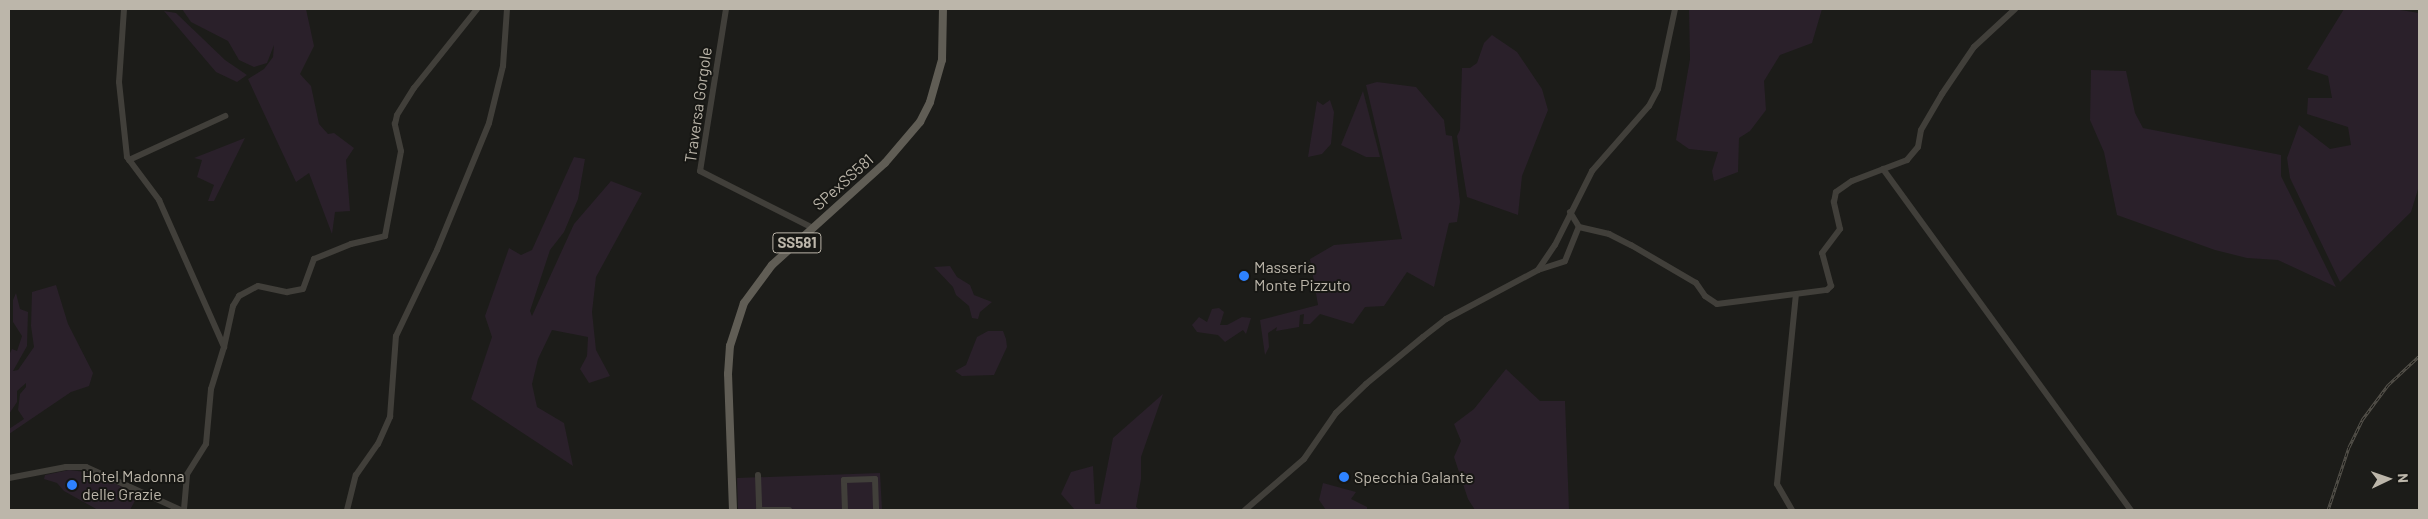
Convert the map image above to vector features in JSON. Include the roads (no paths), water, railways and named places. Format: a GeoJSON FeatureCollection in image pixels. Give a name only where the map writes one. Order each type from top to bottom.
{"type":"FeatureCollection","features":[{"type":"Feature","properties":{"kind":"main road","name":"SPexSS581"},"geometry":{"type":"LineString","coordinates":[[733,510],[728,374],[734,328],[744,304],[758,281],[885,162],[920,122],[930,102],[942,60],[943,9]]}},
{"type":"Feature","properties":{"kind":"street"},"geometry":{"type":"LineString","coordinates":[[124,9],[119,82],[123,137],[128,160],[159,200],[224,347]]}},
{"type":"Feature","properties":{"kind":"street"},"geometry":{"type":"LineString","coordinates":[[9,478],[66,467],[86,467],[183,510],[187,475],[206,444],[211,390],[224,347],[233,306],[239,296],[258,286],[287,292],[303,289],[314,259],[351,244],[385,236],[401,151],[396,130],[397,115],[414,88],[477,9]]}},
{"type":"Feature","properties":{"kind":"street"},"geometry":{"type":"LineString","coordinates":[[347,510],[356,475],[378,444],[390,417],[396,336],[437,250],[490,123],[503,66],[507,9]]}},
{"type":"Feature","properties":{"kind":"street","name":"Traversa Gorgole"},"geometry":{"type":"LineString","coordinates":[[726,9],[700,171],[813,228]]}},
{"type":"Feature","properties":{"kind":"street"},"geometry":{"type":"LineString","coordinates":[[1538,270],[1555,245],[1592,171],[1649,106],[1658,89],[1675,9]]}},
{"type":"Feature","properties":{"kind":"street"},"geometry":{"type":"LineString","coordinates":[[1570,212],[1579,227],[1608,234],[1631,245],[1696,283],[1705,296],[1717,304],[1827,290],[1831,286],[1822,253],[1840,229],[1834,202],[1836,192],[1852,181],[1907,160],[1918,147],[1922,130],[1942,94],[1974,48],[2015,9]]}},
{"type":"Feature","properties":{"kind":"street"},"geometry":{"type":"LineString","coordinates":[[128,160],[225,116]]}},
{"type":"Feature","properties":{"kind":"street"},"geometry":{"type":"LineString","coordinates":[[1883,169],[2131,510]]}},
{"type":"Feature","properties":{"kind":"street"},"geometry":{"type":"LineString","coordinates":[[1245,510],[1304,459],[1336,413],[1387,366],[1446,319],[1538,270],[1565,261],[1579,227]]}},
{"type":"Feature","properties":{"kind":"street"},"geometry":{"type":"LineString","coordinates":[[1792,510],[1777,484],[1796,295]]}},
{"type":"Feature","properties":{"kind":"street"},"geometry":{"type":"LineString","coordinates":[[758,475],[759,510],[789,510]]}},
{"type":"Feature","properties":{"kind":"street"},"geometry":{"type":"LineString","coordinates":[[845,510],[844,480],[875,478],[876,510]]}},
{"type":"Feature","properties":{"kind":"railway"},"geometry":{"type":"LineString","coordinates":[[2328,510],[2349,447],[2362,420],[2388,385],[2419,356]]}},
{"type":"Feature","properties":{"kind":"place","name":"Masseria Monte Pizzuto"},"geometry":{"type":"Point","coordinates":[1244,276]}},
{"type":"Feature","properties":{"kind":"place","name":"Specchia Galante"},"geometry":{"type":"Point","coordinates":[1344,477]}},
{"type":"Feature","properties":{"kind":"place","name":"Hotel Madonna delle Grazie"},"geometry":{"type":"Point","coordinates":[72,485]}}]}
